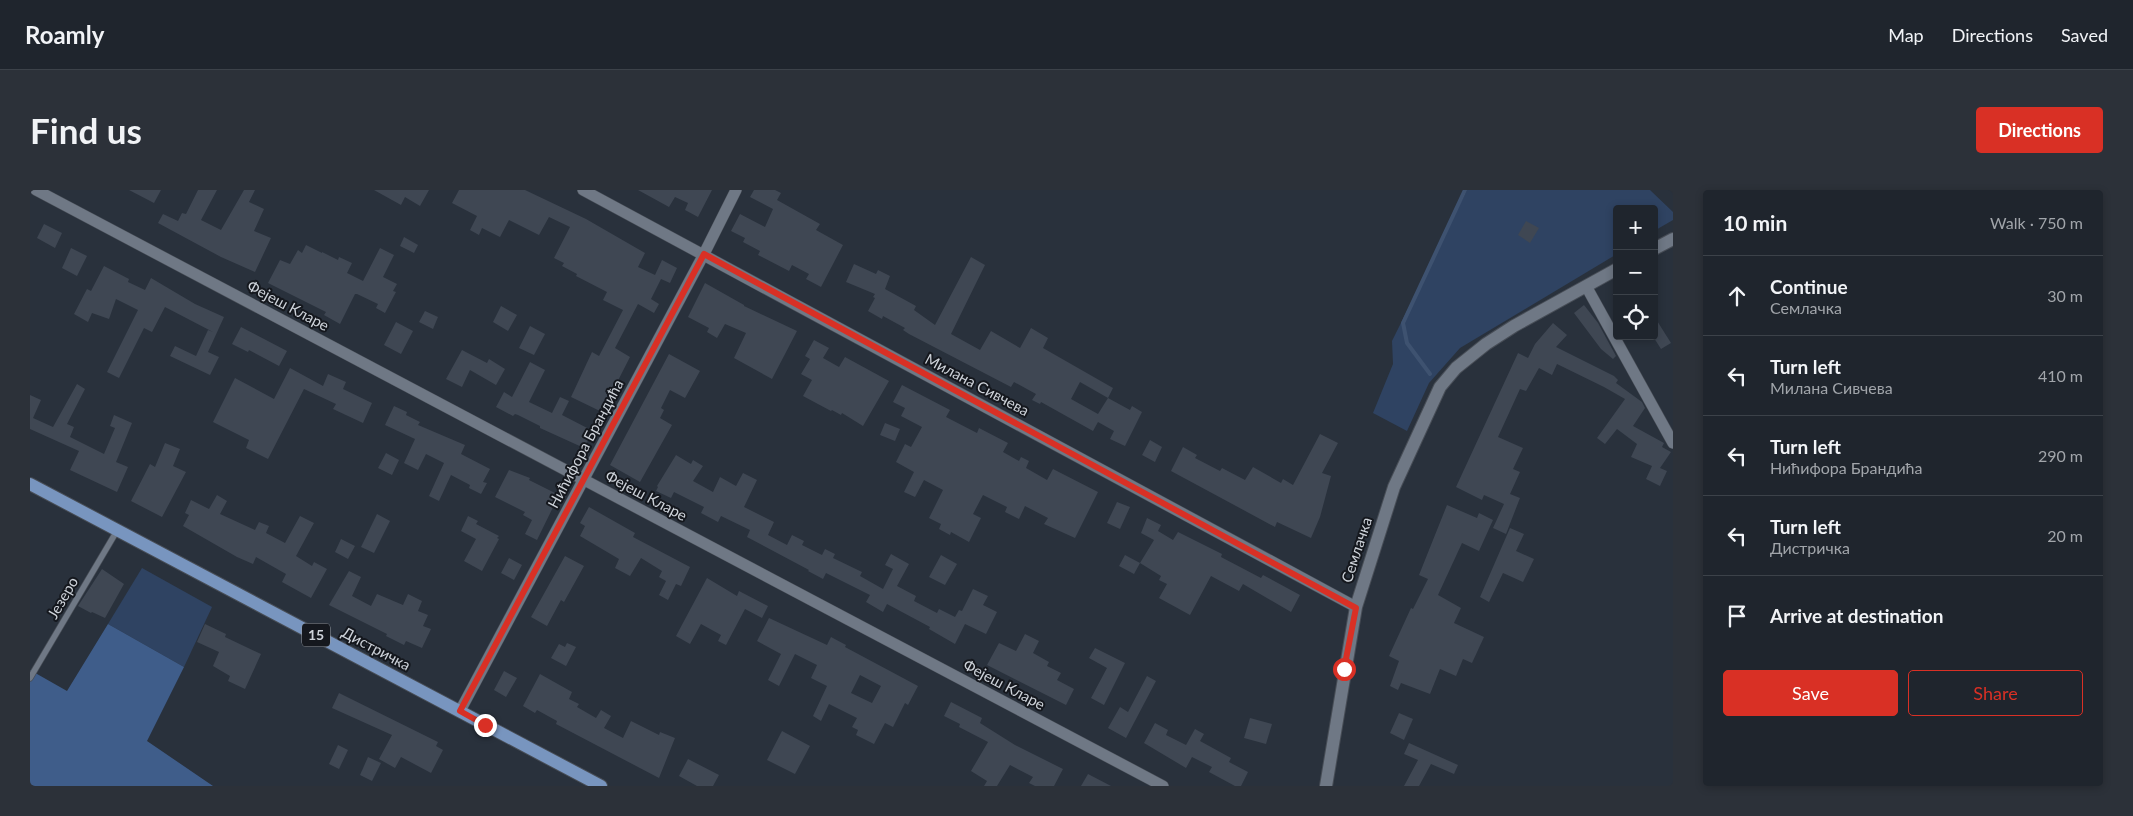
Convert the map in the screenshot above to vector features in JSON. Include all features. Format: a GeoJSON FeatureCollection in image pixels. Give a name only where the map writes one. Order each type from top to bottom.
{"type":"FeatureCollection","features":[{"type":"Feature","properties":{"kind":"main road"},"geometry":{"type":"LineString","coordinates":[[1658,247],[1673,240]]}},
{"type":"Feature","properties":{"kind":"main road","name":"Семлачка"},"geometry":{"type":"LineString","coordinates":[[1326,786],[1356,608],[1394,487],[1431,403],[1440,387],[1456,368],[1486,344],[1507,330],[1613,271]]}},
{"type":"Feature","properties":{"kind":"main road","name":"Дистричка"},"geometry":{"type":"LineString","coordinates":[[30,484],[601,786]]}},
{"type":"Feature","properties":{"kind":"street","name":"Фејеш Кларе"},"geometry":{"type":"LineString","coordinates":[[36,190],[1163,786]]}},
{"type":"Feature","properties":{"kind":"street","name":"Милана Сивчева"},"geometry":{"type":"LineString","coordinates":[[584,190],[1356,608]]}},
{"type":"Feature","properties":{"kind":"street","name":"Нићифора Брандића"},"geometry":{"type":"LineString","coordinates":[[460,711],[704,254],[736,190]]}},
{"type":"Feature","properties":{"kind":"street"},"geometry":{"type":"LineString","coordinates":[[1586,286],[1673,443]]}},
{"type":"Feature","properties":{"kind":"lane","name":"Језеро"},"geometry":{"type":"LineString","coordinates":[[30,678],[118,530]]}},
{"type":"Feature","properties":{"kind":"shaded area"},"geometry":{"type":"Polygon","coordinates":[[[1467,190],[1650,190],[1673,212],[1673,220],[1658,229],[1658,205],[1613,205],[1613,256],[1460,348],[1429,383],[1407,431],[1373,413],[1393,364],[1392,341],[1467,190]]]}},
{"type":"Feature","properties":{"kind":"shaded area"},"geometry":{"type":"Polygon","coordinates":[[[142,568],[212,607],[184,667],[108,624],[142,568]]]}},
{"type":"Feature","properties":{"kind":"shaded area"},"geometry":{"type":"Polygon","coordinates":[[[108,624],[184,667],[147,741],[213,786],[30,786],[30,670],[67,691],[108,624]]]}},
{"type":"Feature","properties":{"kind":"building"},"geometry":{"type":"Polygon","coordinates":[[[129,190],[161,190],[154,203],[129,190]]]}},
{"type":"Feature","properties":{"kind":"building"},"geometry":{"type":"Polygon","coordinates":[[[198,190],[217,190],[201,220],[221,230],[244,190],[255,190],[249,202],[264,209],[254,231],[271,238],[255,272],[221,257],[158,223],[163,214],[178,221],[182,213],[186,214],[198,190]]]}},
{"type":"Feature","properties":{"kind":"building"},"geometry":{"type":"Polygon","coordinates":[[[374,190],[429,190],[420,206],[405,197],[401,205],[374,190]]]}},
{"type":"Feature","properties":{"kind":"building"},"geometry":{"type":"Polygon","coordinates":[[[459,190],[525,190],[586,219],[645,253],[638,267],[655,275],[662,260],[677,268],[670,283],[661,279],[651,299],[659,304],[654,313],[638,304],[615,348],[630,357],[602,412],[571,397],[592,352],[599,356],[623,310],[603,300],[607,292],[576,276],[577,274],[562,266],[564,263],[554,258],[570,227],[549,217],[539,235],[509,220],[500,237],[482,228],[479,235],[470,230],[477,216],[452,203],[459,190]]]}},
{"type":"Feature","properties":{"kind":"building"},"geometry":{"type":"Polygon","coordinates":[[[638,190],[712,190],[698,217],[685,210],[688,203],[675,197],[669,207],[638,190]]]}},
{"type":"Feature","properties":{"kind":"building"},"geometry":{"type":"Polygon","coordinates":[[[754,190],[775,190],[781,193],[777,200],[820,224],[816,230],[843,245],[821,287],[806,279],[809,274],[792,265],[789,271],[758,255],[760,251],[743,242],[745,238],[731,231],[740,214],[765,227],[773,209],[750,197],[754,190]]]}},
{"type":"Feature","properties":{"kind":"building"},"geometry":{"type":"Polygon","coordinates":[[[1526,221],[1539,228],[1530,243],[1518,235],[1526,221]]]}},
{"type":"Feature","properties":{"kind":"building"},"geometry":{"type":"Polygon","coordinates":[[[44,224],[62,233],[55,248],[37,238],[44,224]]]}},
{"type":"Feature","properties":{"kind":"building"},"geometry":{"type":"Polygon","coordinates":[[[404,237],[418,245],[414,253],[400,246],[404,237]]]}},
{"type":"Feature","properties":{"kind":"building"},"geometry":{"type":"Polygon","coordinates":[[[306,245],[338,260],[339,257],[352,263],[347,273],[363,281],[380,248],[394,255],[383,277],[397,284],[393,291],[396,292],[385,313],[376,308],[378,304],[355,294],[340,324],[324,315],[326,312],[268,283],[280,260],[290,264],[298,250],[302,253],[306,245]]]}},
{"type":"Feature","properties":{"kind":"building"},"geometry":{"type":"Polygon","coordinates":[[[71,248],[87,256],[77,276],[62,268],[71,248]]]}},
{"type":"Feature","properties":{"kind":"building"},"geometry":{"type":"Polygon","coordinates":[[[971,257],[985,265],[951,334],[980,350],[991,331],[1020,348],[1031,328],[1048,338],[1043,348],[1113,388],[1108,398],[1130,410],[1132,406],[1142,412],[1125,446],[1110,439],[1114,431],[1098,422],[1093,431],[1041,402],[1040,404],[1032,400],[1036,394],[1014,382],[1011,387],[909,334],[903,330],[905,328],[883,316],[882,319],[868,311],[875,298],[873,297],[875,294],[846,282],[854,264],[876,274],[878,270],[890,276],[885,289],[916,306],[914,310],[935,325],[971,257]],[[1080,382],[1071,399],[1098,414],[1108,398],[1080,382]]]}},
{"type":"Feature","properties":{"kind":"building"},"geometry":{"type":"Polygon","coordinates":[[[104,266],[129,279],[128,282],[145,290],[151,278],[195,304],[224,317],[208,352],[219,357],[210,375],[170,356],[175,346],[196,356],[208,330],[213,332],[165,307],[152,332],[144,328],[119,378],[107,372],[138,310],[116,299],[109,319],[92,313],[88,322],[74,314],[87,289],[91,291],[104,266]]]}},
{"type":"Feature","properties":{"kind":"building"},"geometry":{"type":"Polygon","coordinates":[[[705,283],[744,306],[797,331],[772,379],[734,358],[746,333],[725,324],[717,338],[707,332],[709,328],[688,317],[705,283]]]}},
{"type":"Feature","properties":{"kind":"building"},"geometry":{"type":"Polygon","coordinates":[[[1584,305],[1598,323],[1616,356],[1613,359],[1601,349],[1574,313],[1584,305]]]}},
{"type":"Feature","properties":{"kind":"building"},"geometry":{"type":"Polygon","coordinates":[[[501,306],[517,315],[508,331],[493,322],[501,306]]]}},
{"type":"Feature","properties":{"kind":"building"},"geometry":{"type":"Polygon","coordinates":[[[425,311],[438,317],[433,329],[419,322],[425,311]]]}},
{"type":"Feature","properties":{"kind":"building"},"geometry":{"type":"Polygon","coordinates":[[[396,322],[413,331],[401,354],[384,345],[396,322]]]}},
{"type":"Feature","properties":{"kind":"building"},"geometry":{"type":"Polygon","coordinates":[[[1658,322],[1671,343],[1661,349],[1655,340],[1658,340],[1658,322]]]}},
{"type":"Feature","properties":{"kind":"building"},"geometry":{"type":"Polygon","coordinates":[[[1553,323],[1567,335],[1556,347],[1614,376],[1618,380],[1616,383],[1642,402],[1645,408],[1633,426],[1664,443],[1662,447],[1671,452],[1660,468],[1667,471],[1660,486],[1646,479],[1652,466],[1631,457],[1637,444],[1617,429],[1605,444],[1597,438],[1625,399],[1557,364],[1552,375],[1539,368],[1526,391],[1520,389],[1498,437],[1523,448],[1513,469],[1520,472],[1510,494],[1520,498],[1506,534],[1493,528],[1504,504],[1484,495],[1482,500],[1456,487],[1518,353],[1528,358],[1535,344],[1553,323]]]}},
{"type":"Feature","properties":{"kind":"building"},"geometry":{"type":"Polygon","coordinates":[[[530,326],[545,334],[534,355],[519,348],[530,326]]]}},
{"type":"Feature","properties":{"kind":"building"},"geometry":{"type":"Polygon","coordinates":[[[241,327],[287,351],[279,366],[249,350],[248,352],[232,344],[241,327]]]}},
{"type":"Feature","properties":{"kind":"building"},"geometry":{"type":"Polygon","coordinates":[[[814,340],[829,348],[823,358],[839,367],[845,357],[889,381],[863,426],[842,413],[841,415],[831,411],[803,396],[812,380],[801,374],[810,359],[805,356],[814,340]]]}},
{"type":"Feature","properties":{"kind":"building"},"geometry":{"type":"Polygon","coordinates":[[[462,350],[487,363],[489,359],[505,369],[496,385],[470,370],[462,387],[446,379],[462,350]]]}},
{"type":"Feature","properties":{"kind":"building"},"geometry":{"type":"Polygon","coordinates":[[[669,354],[700,371],[685,398],[670,390],[661,408],[664,410],[660,418],[672,425],[640,482],[610,465],[669,354]]]}},
{"type":"Feature","properties":{"kind":"building"},"geometry":{"type":"Polygon","coordinates":[[[530,362],[545,370],[529,402],[552,413],[560,397],[569,401],[562,415],[593,431],[584,448],[540,428],[540,426],[518,415],[515,414],[513,416],[496,407],[504,392],[512,397],[530,362]]]}},
{"type":"Feature","properties":{"kind":"building"},"geometry":{"type":"Polygon","coordinates":[[[290,368],[323,386],[328,374],[346,382],[343,389],[372,403],[363,423],[333,409],[336,404],[304,389],[268,459],[246,448],[249,440],[213,422],[235,378],[274,399],[290,368]]]}},
{"type":"Feature","properties":{"kind":"building"},"geometry":{"type":"Polygon","coordinates":[[[77,384],[85,389],[67,424],[74,427],[70,437],[104,454],[115,428],[110,426],[114,415],[132,423],[116,462],[128,467],[117,492],[70,470],[79,451],[30,429],[30,395],[41,400],[33,418],[53,427],[77,384]]]}},
{"type":"Feature","properties":{"kind":"building"},"geometry":{"type":"Polygon","coordinates":[[[902,385],[950,410],[946,417],[977,433],[979,428],[1008,443],[1003,452],[1019,461],[1021,457],[1029,461],[1026,468],[1047,480],[1053,469],[1098,492],[1075,538],[1044,524],[1048,518],[1025,506],[1019,519],[1005,512],[1007,507],[983,495],[973,514],[981,518],[969,542],[951,532],[950,535],[939,529],[941,524],[929,518],[943,490],[924,480],[915,497],[904,492],[914,472],[896,462],[905,444],[911,447],[922,427],[901,416],[905,408],[893,402],[902,385]]]}},
{"type":"Feature","properties":{"kind":"building"},"geometry":{"type":"Polygon","coordinates":[[[394,406],[407,412],[406,415],[420,422],[418,425],[465,445],[461,454],[490,469],[483,482],[487,483],[481,494],[469,488],[470,485],[451,475],[439,501],[429,496],[444,463],[426,454],[418,470],[404,463],[415,439],[385,425],[394,406]]]}},
{"type":"Feature","properties":{"kind":"building"},"geometry":{"type":"Polygon","coordinates":[[[885,423],[900,429],[895,441],[880,435],[885,423]]]}},
{"type":"Feature","properties":{"kind":"building"},"geometry":{"type":"Polygon","coordinates":[[[1320,434],[1338,443],[1322,473],[1331,476],[1320,517],[1311,538],[1277,522],[1275,527],[1171,471],[1183,447],[1197,455],[1195,458],[1220,471],[1222,468],[1245,480],[1253,467],[1281,483],[1283,479],[1293,485],[1320,434]]]}},
{"type":"Feature","properties":{"kind":"building"},"geometry":{"type":"Polygon","coordinates":[[[1150,440],[1162,447],[1155,462],[1142,455],[1150,440]]]}},
{"type":"Feature","properties":{"kind":"building"},"geometry":{"type":"Polygon","coordinates":[[[165,443],[180,449],[173,466],[186,472],[162,517],[131,501],[150,464],[155,467],[165,443]]]}},
{"type":"Feature","properties":{"kind":"building"},"geometry":{"type":"Polygon","coordinates":[[[386,453],[399,460],[392,475],[378,468],[386,453]]]}},
{"type":"Feature","properties":{"kind":"building"},"geometry":{"type":"Polygon","coordinates":[[[676,455],[691,464],[693,460],[703,466],[693,481],[713,492],[720,477],[736,486],[743,473],[757,480],[744,507],[774,522],[768,535],[787,545],[792,535],[804,541],[802,545],[822,555],[825,549],[835,554],[833,558],[862,572],[860,576],[883,589],[893,569],[885,565],[891,554],[909,564],[897,586],[916,596],[914,601],[937,613],[939,609],[955,617],[959,610],[962,611],[973,589],[988,596],[983,605],[997,612],[986,634],[965,624],[955,644],[929,629],[930,627],[887,604],[883,612],[866,602],[870,595],[826,573],[823,579],[808,571],[747,537],[750,530],[721,516],[718,522],[701,513],[704,507],[674,492],[671,498],[656,491],[657,486],[676,455]]]}},
{"type":"Feature","properties":{"kind":"building"},"geometry":{"type":"Polygon","coordinates":[[[509,470],[530,478],[529,480],[559,495],[537,540],[525,534],[532,520],[523,515],[525,512],[495,497],[509,470]]]}},
{"type":"Feature","properties":{"kind":"building"},"geometry":{"type":"Polygon","coordinates":[[[217,495],[227,501],[220,514],[255,530],[259,522],[269,526],[266,533],[285,543],[300,516],[314,523],[296,556],[312,566],[314,562],[327,569],[311,598],[282,582],[286,574],[256,557],[253,564],[183,526],[189,515],[185,513],[191,500],[209,509],[217,495]]]}},
{"type":"Feature","properties":{"kind":"building"},"geometry":{"type":"Polygon","coordinates":[[[1117,502],[1130,507],[1120,529],[1107,523],[1117,502]]]}},
{"type":"Feature","properties":{"kind":"building"},"geometry":{"type":"Polygon","coordinates":[[[1447,505],[1477,518],[1479,513],[1493,520],[1479,551],[1462,543],[1438,595],[1461,608],[1454,623],[1484,637],[1472,663],[1463,659],[1456,676],[1440,669],[1430,694],[1401,683],[1398,690],[1390,686],[1399,661],[1389,656],[1411,608],[1413,609],[1428,579],[1419,575],[1447,505]]]}},
{"type":"Feature","properties":{"kind":"building"},"geometry":{"type":"Polygon","coordinates":[[[589,507],[635,533],[633,537],[690,567],[681,586],[676,584],[668,600],[659,595],[666,581],[659,577],[662,571],[641,558],[630,576],[615,568],[619,559],[580,536],[585,526],[580,523],[589,507]]]}},
{"type":"Feature","properties":{"kind":"building"},"geometry":{"type":"Polygon","coordinates":[[[377,514],[390,521],[374,553],[361,547],[377,514]]]}},
{"type":"Feature","properties":{"kind":"building"},"geometry":{"type":"Polygon","coordinates":[[[468,516],[478,521],[476,524],[499,536],[482,571],[464,561],[476,539],[461,531],[468,516]]]}},
{"type":"Feature","properties":{"kind":"building"},"geometry":{"type":"Polygon","coordinates":[[[1147,518],[1161,525],[1158,531],[1173,540],[1178,532],[1222,554],[1221,557],[1261,578],[1263,575],[1300,595],[1291,612],[1243,584],[1239,591],[1211,576],[1190,615],[1159,598],[1167,584],[1159,580],[1161,576],[1140,563],[1154,540],[1141,533],[1147,518]]]}},
{"type":"Feature","properties":{"kind":"building"},"geometry":{"type":"Polygon","coordinates":[[[1510,528],[1524,534],[1516,551],[1534,559],[1523,582],[1503,573],[1489,602],[1480,597],[1510,528]]]}},
{"type":"Feature","properties":{"kind":"building"},"geometry":{"type":"Polygon","coordinates":[[[341,539],[355,546],[348,559],[335,552],[341,539]]]}},
{"type":"Feature","properties":{"kind":"building"},"geometry":{"type":"Polygon","coordinates":[[[941,555],[957,564],[945,585],[929,577],[941,555]]]}},
{"type":"Feature","properties":{"kind":"building"},"geometry":{"type":"Polygon","coordinates":[[[1125,555],[1140,563],[1134,574],[1119,566],[1125,555]]]}},
{"type":"Feature","properties":{"kind":"building"},"geometry":{"type":"Polygon","coordinates":[[[565,556],[584,566],[564,602],[561,600],[547,626],[531,617],[565,556]]]}},
{"type":"Feature","properties":{"kind":"building"},"geometry":{"type":"Polygon","coordinates":[[[509,558],[522,565],[514,580],[501,573],[509,558]]]}},
{"type":"Feature","properties":{"kind":"building"},"geometry":{"type":"Polygon","coordinates":[[[102,569],[124,584],[105,618],[78,606],[102,569]]]}},
{"type":"Feature","properties":{"kind":"building"},"geometry":{"type":"Polygon","coordinates":[[[349,571],[361,577],[352,596],[371,606],[377,594],[403,605],[408,594],[422,601],[418,611],[428,615],[423,626],[431,629],[422,648],[406,641],[404,645],[386,636],[387,634],[329,605],[349,571]]]}},
{"type":"Feature","properties":{"kind":"building"},"geometry":{"type":"Polygon","coordinates":[[[707,578],[737,596],[739,591],[768,606],[762,618],[745,609],[726,645],[718,641],[721,635],[701,624],[690,644],[676,636],[707,578]]]}},
{"type":"Feature","properties":{"kind":"building"},"geometry":{"type":"Polygon","coordinates":[[[769,618],[827,645],[831,637],[846,645],[845,647],[918,686],[908,705],[905,703],[893,727],[885,723],[874,744],[856,735],[858,730],[852,727],[857,718],[829,704],[821,721],[813,716],[827,686],[811,678],[817,665],[795,654],[779,686],[768,680],[781,654],[757,641],[769,618]],[[860,675],[851,693],[872,703],[881,686],[860,675]]]}},
{"type":"Feature","properties":{"kind":"building"},"geometry":{"type":"Polygon","coordinates":[[[205,624],[226,634],[225,637],[261,654],[245,689],[228,681],[230,676],[213,666],[219,652],[197,642],[205,624]]]}},
{"type":"Feature","properties":{"kind":"building"},"geometry":{"type":"Polygon","coordinates":[[[1025,634],[1039,641],[1033,653],[1049,662],[1047,666],[1061,673],[1057,680],[1074,689],[1066,705],[987,665],[999,643],[1016,651],[1025,634]]]}},
{"type":"Feature","properties":{"kind":"building"},"geometry":{"type":"Polygon","coordinates":[[[567,643],[576,647],[566,666],[551,658],[559,644],[565,647],[567,643]]]}},
{"type":"Feature","properties":{"kind":"building"},"geometry":{"type":"Polygon","coordinates":[[[1095,648],[1125,663],[1104,705],[1091,698],[1107,668],[1089,658],[1095,648]]]}},
{"type":"Feature","properties":{"kind":"building"},"geometry":{"type":"Polygon","coordinates":[[[504,671],[517,678],[506,697],[494,690],[504,671]]]}},
{"type":"Feature","properties":{"kind":"building"},"geometry":{"type":"Polygon","coordinates":[[[540,674],[572,692],[569,699],[579,704],[577,707],[596,718],[601,710],[611,716],[604,728],[623,738],[631,721],[659,735],[660,732],[675,738],[659,778],[556,724],[557,721],[537,710],[535,713],[523,706],[540,674]]]}},
{"type":"Feature","properties":{"kind":"building"},"geometry":{"type":"Polygon","coordinates":[[[1147,676],[1156,681],[1126,738],[1108,728],[1120,707],[1128,712],[1147,676]]]}},
{"type":"Feature","properties":{"kind":"building"},"geometry":{"type":"Polygon","coordinates":[[[339,693],[438,742],[436,746],[443,750],[431,773],[401,757],[395,768],[379,759],[392,735],[332,708],[339,693]]]}},
{"type":"Feature","properties":{"kind":"building"},"geometry":{"type":"Polygon","coordinates":[[[951,702],[982,718],[980,723],[1015,745],[1063,769],[1054,786],[1035,786],[1029,783],[1033,777],[1010,765],[997,786],[984,786],[987,781],[971,771],[988,742],[959,727],[960,724],[944,716],[951,702]]]}},
{"type":"Feature","properties":{"kind":"building"},"geometry":{"type":"Polygon","coordinates":[[[1399,713],[1413,719],[1404,740],[1390,733],[1399,713]]]}},
{"type":"Feature","properties":{"kind":"building"},"geometry":{"type":"Polygon","coordinates":[[[1250,718],[1272,724],[1266,744],[1244,738],[1250,718]]]}},
{"type":"Feature","properties":{"kind":"building"},"geometry":{"type":"Polygon","coordinates":[[[1155,723],[1168,730],[1166,735],[1186,745],[1195,729],[1204,734],[1200,741],[1231,758],[1229,762],[1248,772],[1241,786],[1235,786],[1209,772],[1212,767],[1192,757],[1186,768],[1144,743],[1155,723]]]}},
{"type":"Feature","properties":{"kind":"building"},"geometry":{"type":"Polygon","coordinates":[[[782,731],[810,746],[795,774],[767,760],[782,731]]]}},
{"type":"Feature","properties":{"kind":"building"},"geometry":{"type":"Polygon","coordinates":[[[1409,743],[1458,765],[1454,774],[1431,764],[1419,786],[1404,786],[1418,760],[1404,754],[1409,743]]]}},
{"type":"Feature","properties":{"kind":"building"},"geometry":{"type":"Polygon","coordinates":[[[338,745],[348,750],[339,769],[329,764],[338,745]]]}},
{"type":"Feature","properties":{"kind":"building"},"geometry":{"type":"Polygon","coordinates":[[[368,757],[381,763],[372,781],[360,775],[368,757]]]}},
{"type":"Feature","properties":{"kind":"building"},"geometry":{"type":"Polygon","coordinates":[[[688,759],[719,775],[713,786],[697,786],[679,776],[688,759]]]}},
{"type":"Feature","properties":{"kind":"building"},"geometry":{"type":"Polygon","coordinates":[[[1088,774],[1111,786],[1081,786],[1088,774]]]}},
{"type":"Feature","properties":{"kind":"waterway"},"geometry":{"type":"LineString","coordinates":[[1430,374],[1407,343],[1403,323],[1465,190]]}},
{"type":"Feature","properties":{"kind":"route"},"geometry":{"type":"LineString","coordinates":[[485,725],[460,711],[704,254],[1356,608],[1344,669]]}}]}
